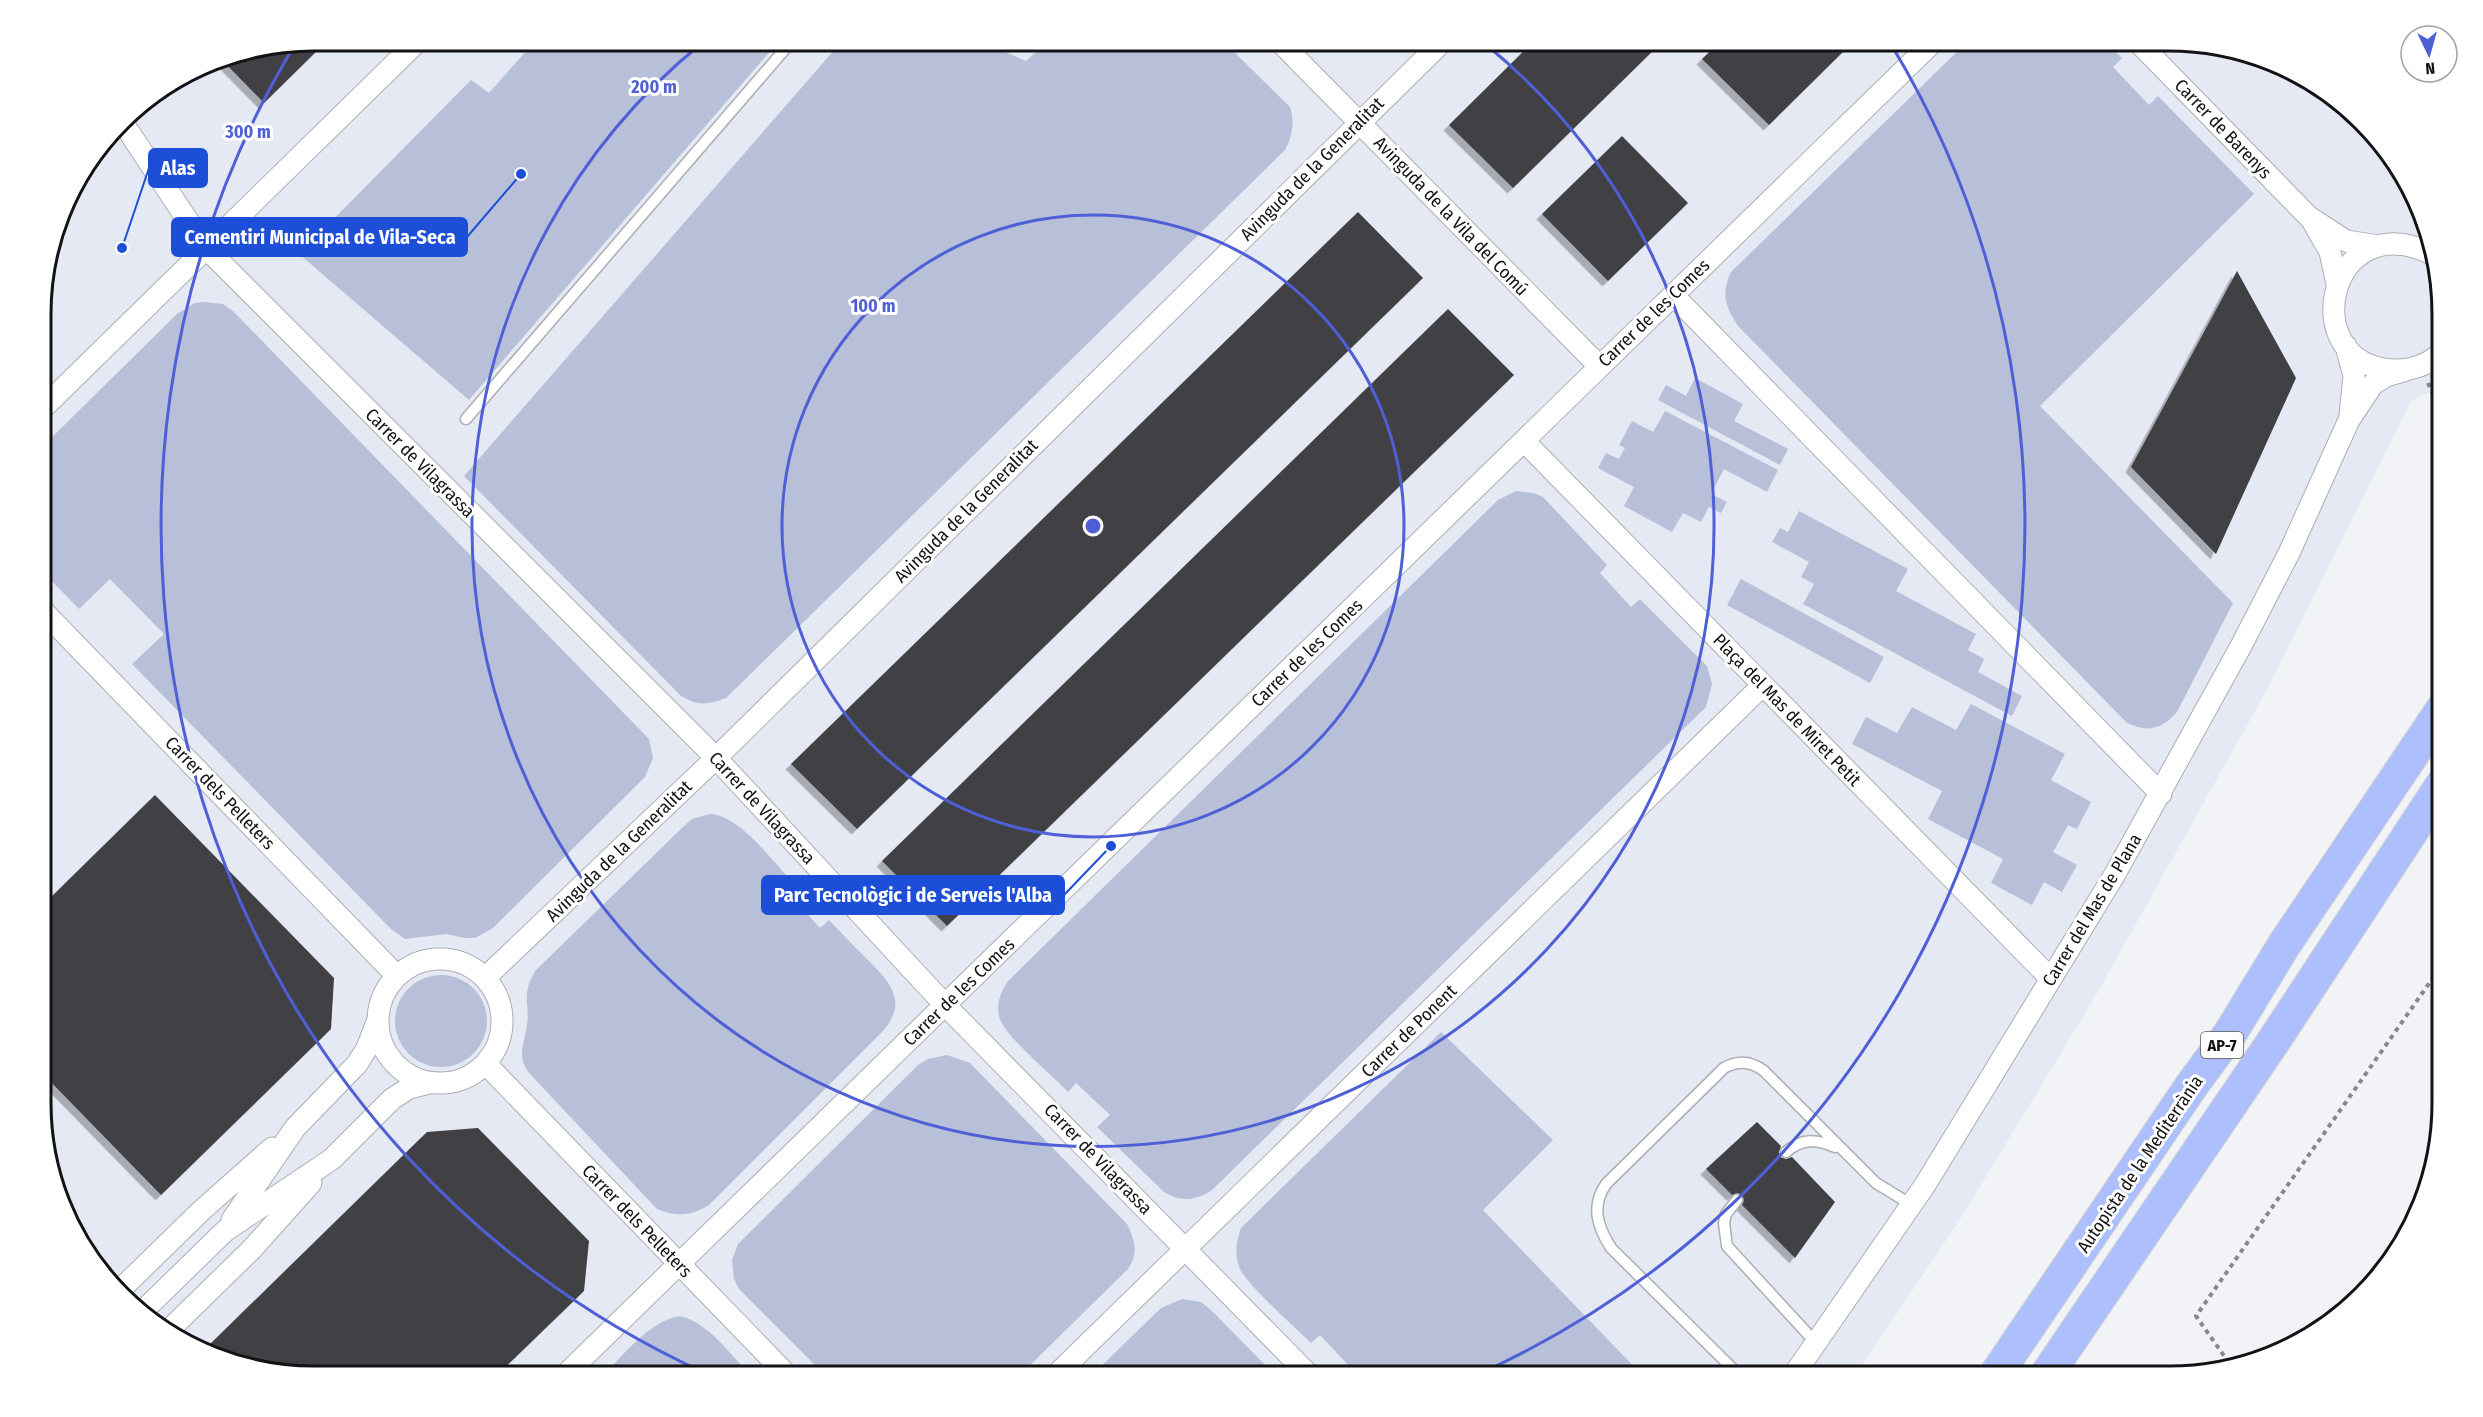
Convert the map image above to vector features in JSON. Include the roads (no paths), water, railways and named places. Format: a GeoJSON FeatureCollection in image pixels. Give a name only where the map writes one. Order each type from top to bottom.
{"type":"FeatureCollection","features":[{"type":"Feature","properties":{"kind":"highway","name":"Autopista de la Mediterrània"},"geometry":{"type":"LineString","coordinates":[[2002,1366],[2192,1085],[2232,1032],[2284,945],[2432,725]]}},
{"type":"Feature","properties":{"kind":"highway","name":"AP-7"},"geometry":{"type":"LineString","coordinates":[[2053,1366],[2266,1052],[2432,800]]}},
{"type":"Feature","properties":{"kind":"street"},"geometry":{"type":"LineString","coordinates":[[51,400],[407,51]]}},
{"type":"Feature","properties":{"kind":"street","name":"Avinguda de la Vila del Comú"},"geometry":{"type":"LineString","coordinates":[[1290,51],[1599,366]]}},
{"type":"Feature","properties":{"kind":"street","name":"Avinguda de la Generalitat"},"geometry":{"type":"LineString","coordinates":[[485,978],[716,758],[1432,51]]}},
{"type":"Feature","properties":{"kind":"street","name":"Carrer de les Comes"},"geometry":{"type":"LineString","coordinates":[[574,1366],[1923,51]]}},
{"type":"Feature","properties":{"kind":"street","name":"Carrer de Barenys"},"geometry":{"type":"LineString","coordinates":[[2148,51],[2309,217],[2346,241],[2379,246]]}},
{"type":"Feature","properties":{"kind":"street","name":"Carrer de Vilagrassa"},"geometry":{"type":"LineString","coordinates":[[127,129],[206,248],[716,758],[945,1005],[1300,1366]]}},
{"type":"Feature","properties":{"kind":"street","name":"Carrer de Barenys"},"geometry":{"type":"LineString","coordinates":[[2309,217],[2330,252],[2337,284]]}},
{"type":"Feature","properties":{"kind":"street"},"geometry":{"type":"LineString","coordinates":[[2337,284],[2347,267],[2361,254],[2379,246],[2402,244],[2420,237]]}},
{"type":"Feature","properties":{"kind":"street"},"geometry":{"type":"LineString","coordinates":[[2402,244],[2424,250]]}},
{"type":"Feature","properties":{"kind":"street","name":"Carrer del Mas de Plana"},"geometry":{"type":"LineString","coordinates":[[2337,284],[2333,305],[2336,326],[2346,345],[2354,376],[2349,420]]}},
{"type":"Feature","properties":{"kind":"street"},"geometry":{"type":"LineString","coordinates":[[1673,295],[2161,794]]}},
{"type":"Feature","properties":{"kind":"street"},"geometry":{"type":"LineString","coordinates":[[2346,345],[2362,360],[2382,369],[2412,368]]}},
{"type":"Feature","properties":{"kind":"street","name":"Carrer del Mas de Plana"},"geometry":{"type":"LineString","coordinates":[[1800,1366],[1912,1205],[2161,794],[2278,574],[2349,420],[2373,384],[2386,376],[2412,368],[2432,357]]}},
{"type":"Feature","properties":{"kind":"street","name":"Plaça del Mas de Miret Petit"},"geometry":{"type":"LineString","coordinates":[[1524,441],[2050,979]]}},
{"type":"Feature","properties":{"kind":"street","name":"Carrer dels Pelleters"},"geometry":{"type":"LineString","coordinates":[[51,619],[397,976]]}},
{"type":"Feature","properties":{"kind":"street","name":"Carrer de Ponent"},"geometry":{"type":"LineString","coordinates":[[1065,1366],[1762,686]]}},
{"type":"Feature","properties":{"kind":"street"},"geometry":{"type":"LineString","coordinates":[[125,1285],[202,1210],[295,1128],[357,1064],[368,1048],[377,1022],[379,1005],[386,989],[397,976],[413,964],[432,959],[451,959],[470,966],[485,978],[496,993],[502,1011],[503,1030],[497,1049],[486,1064],[470,1077],[450,1083],[429,1083],[409,1088],[392,1099],[332,1159],[251,1250],[174,1326]]}},
{"type":"Feature","properties":{"kind":"street"},"geometry":{"type":"LineString","coordinates":[[377,1022],[381,1044],[392,1062],[409,1076],[429,1083]]}},
{"type":"Feature","properties":{"kind":"street","name":"Carrer dels Pelleters"},"geometry":{"type":"LineString","coordinates":[[486,1064],[778,1366]]}},
{"type":"Feature","properties":{"kind":"street"},"geometry":{"type":"LineString","coordinates":[[225,1231],[295,1128]]}},
{"type":"Feature","properties":{"kind":"street"},"geometry":{"type":"LineString","coordinates":[[148,1307],[225,1231],[332,1159]]}},
{"type":"Feature","properties":{"kind":"lane"},"geometry":{"type":"LineString","coordinates":[[466,419],[783,51]]}},
{"type":"Feature","properties":{"kind":"lane"},"geometry":{"type":"LineString","coordinates":[[1730,1366],[1611,1248],[1598,1224],[1597,1203],[1600,1192],[1606,1184],[1724,1068],[1740,1062],[1757,1066],[1764,1071],[1876,1183],[1912,1205]]}},
{"type":"Feature","properties":{"kind":"lane"},"geometry":{"type":"LineString","coordinates":[[1786,1152],[1803,1141],[1812,1140],[1823,1142],[1848,1155]]}},
{"type":"Feature","properties":{"kind":"lane"},"geometry":{"type":"LineString","coordinates":[[1737,1200],[1726,1214],[1724,1223],[1727,1246],[1816,1343]]}},
{"type":"Feature","properties":{"kind":"place","name":"Cementiri Municipal de Vila-Seca"},"geometry":{"type":"Point","coordinates":[521,174]}},
{"type":"Feature","properties":{"kind":"place","name":"Alas"},"geometry":{"type":"Point","coordinates":[122,248]}},
{"type":"Feature","properties":{"kind":"place","name":"Parc Tecnològic i de Serveis l'Alba"},"geometry":{"type":"Point","coordinates":[1111,846]}}]}
